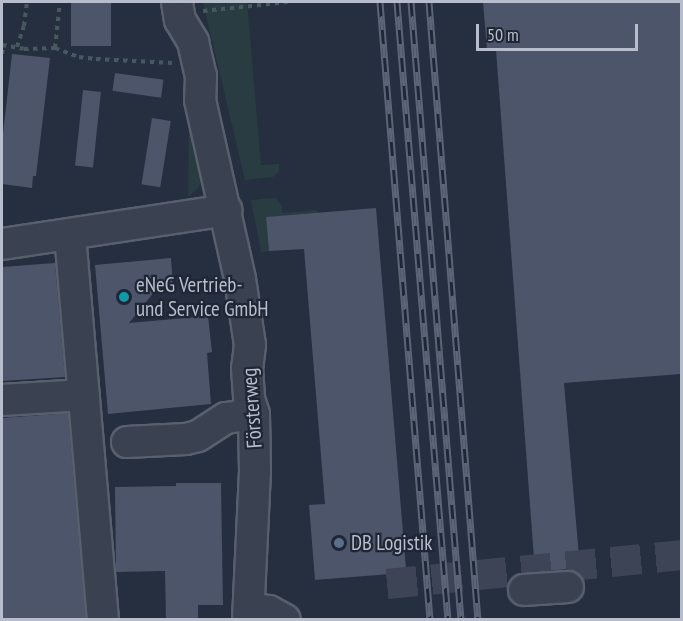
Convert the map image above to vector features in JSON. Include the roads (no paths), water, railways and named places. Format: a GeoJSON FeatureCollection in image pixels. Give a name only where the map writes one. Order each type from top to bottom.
{"type":"FeatureCollection","features":[{"type":"Feature","properties":{"kind":"street","name":"Försterweg"},"geometry":{"type":"LineString","coordinates":[[177,7],[196,56],[201,76],[200,100],[226,210],[247,326],[249,399],[254,414],[254,533],[249,614],[269,611],[285,620]]}},
{"type":"Feature","properties":{"kind":"street"},"geometry":{"type":"LineString","coordinates":[[2,244],[226,210]]}},
{"type":"Feature","properties":{"kind":"street"},"geometry":{"type":"LineString","coordinates":[[70,235],[103,620]]}},
{"type":"Feature","properties":{"kind":"street"},"geometry":{"type":"LineString","coordinates":[[2,400],[84,395]]}},
{"type":"Feature","properties":{"kind":"street"},"geometry":{"type":"LineString","coordinates":[[127,442],[186,439],[198,436],[225,418],[254,414]]}},
{"type":"Feature","properties":{"kind":"street"},"geometry":{"type":"LineString","coordinates":[[524,590],[568,587]]}},
{"type":"Feature","properties":{"kind":"tunnel"},"geometry":{"type":"LineString","coordinates":[[387,584],[682,555]]}},
{"type":"Feature","properties":{"kind":"railway"},"geometry":{"type":"LineString","coordinates":[[380,2],[430,620]]}},
{"type":"Feature","properties":{"kind":"railway"},"geometry":{"type":"LineString","coordinates":[[397,2],[448,620]]}},
{"type":"Feature","properties":{"kind":"railway"},"geometry":{"type":"LineString","coordinates":[[411,2],[461,620]]}},
{"type":"Feature","properties":{"kind":"railway"},"geometry":{"type":"LineString","coordinates":[[429,2],[478,620]]}},
{"type":"Feature","properties":{"kind":"place","name":"eNeG Vertrieb- und Service GmbH"},"geometry":{"type":"Point","coordinates":[124,297]}},
{"type":"Feature","properties":{"kind":"place","name":"DB Logistik"},"geometry":{"type":"Point","coordinates":[339,543]}}]}
